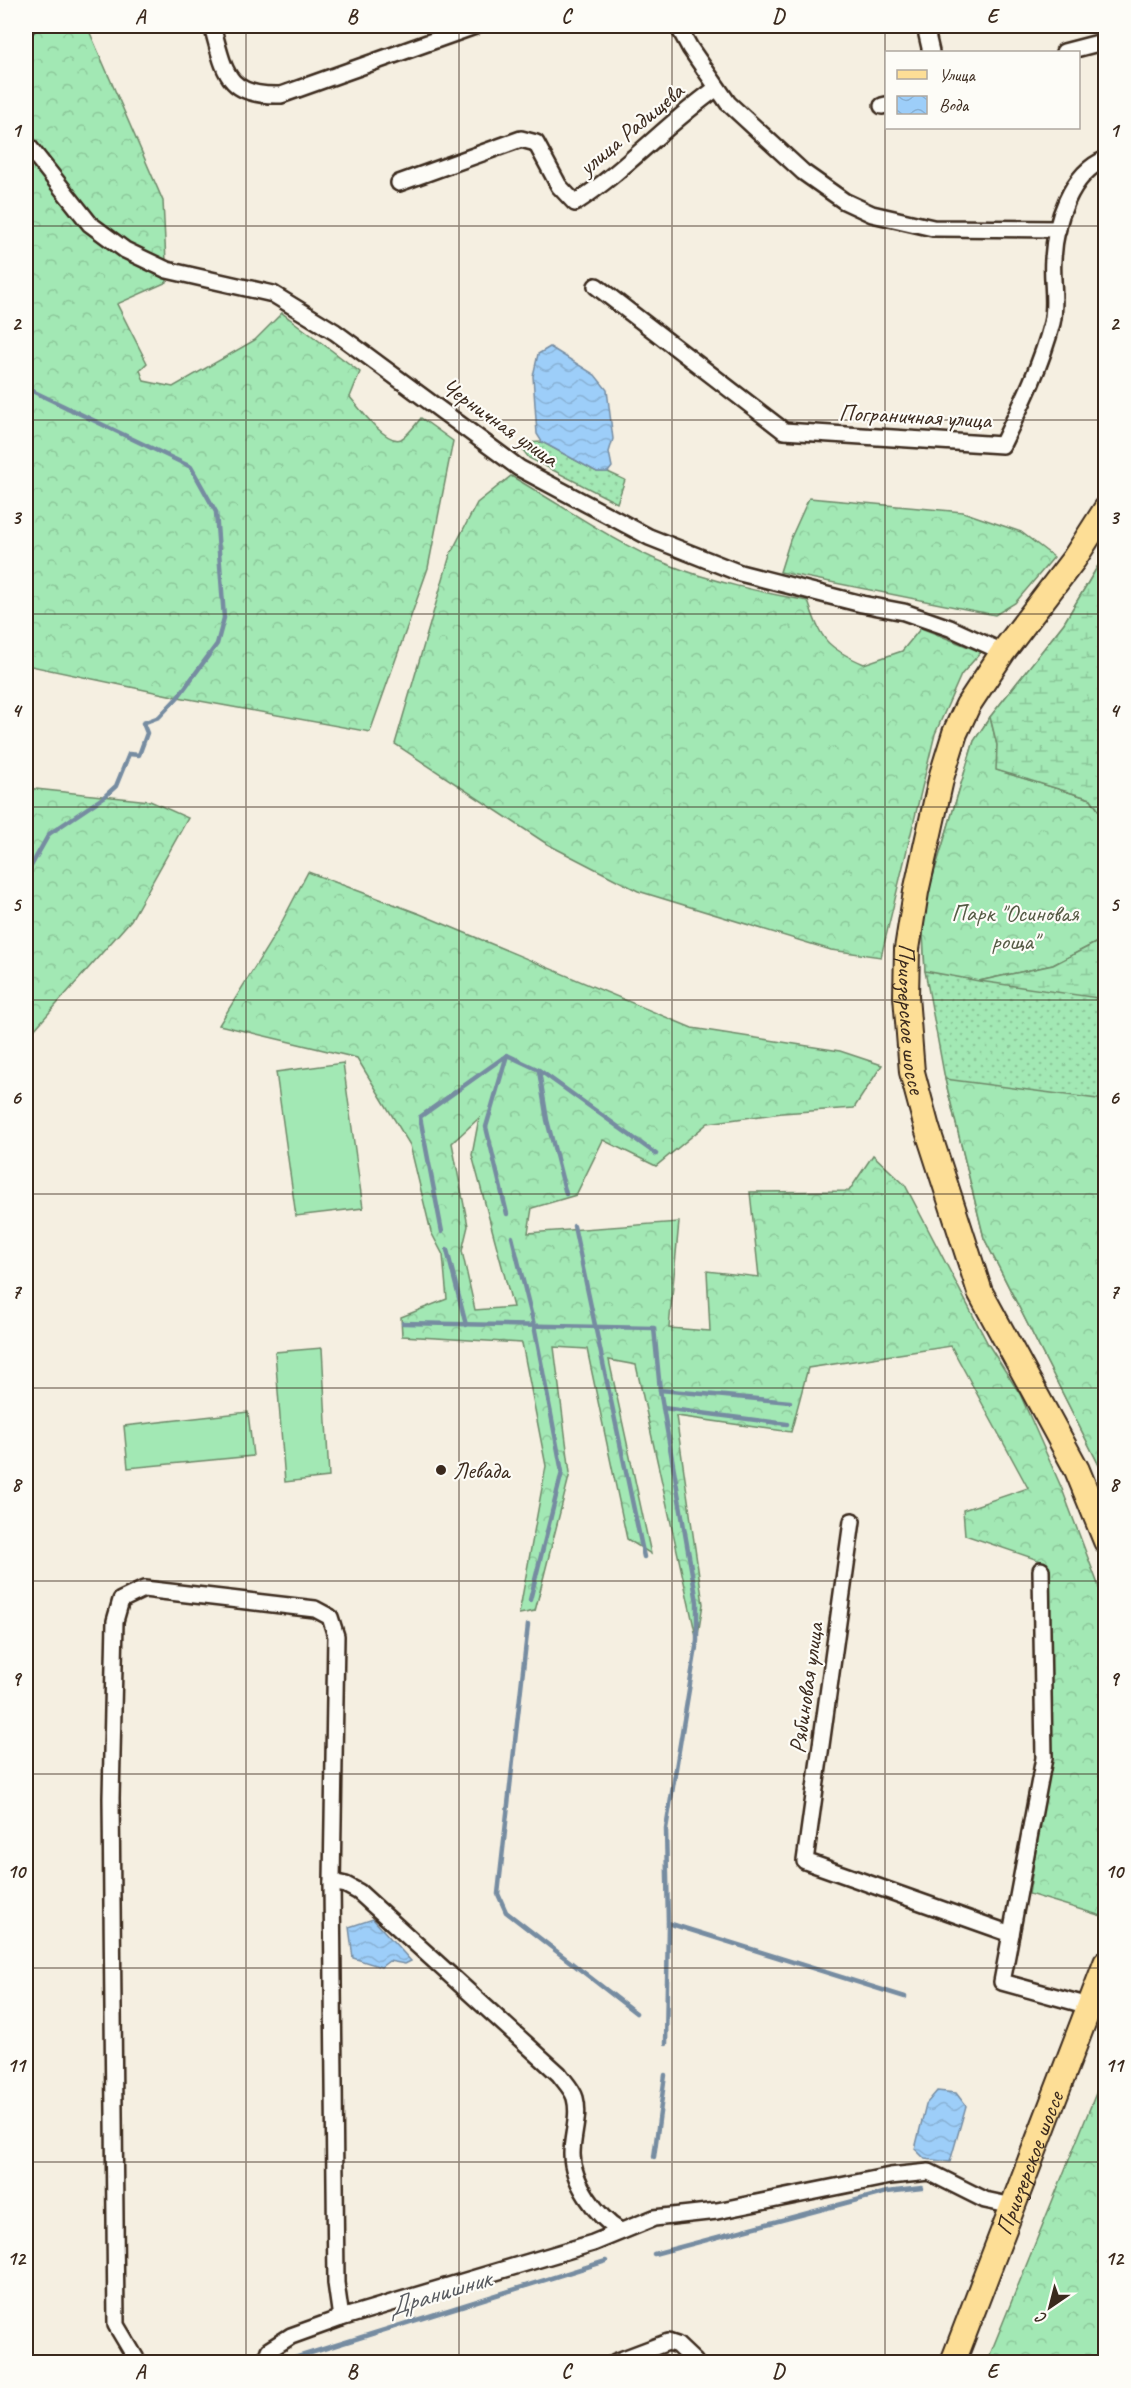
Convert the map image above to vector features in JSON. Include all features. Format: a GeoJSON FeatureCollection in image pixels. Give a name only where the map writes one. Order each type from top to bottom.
{"type":"FeatureCollection","features":[{"type":"Feature","properties":{"kind":"main road","name":"Приозерское шоссе"},"geometry":{"type":"LineString","coordinates":[[1106,509],[1074,559],[1003,652],[963,714],[942,775],[932,817],[907,949],[906,996],[912,1072],[927,1128],[980,1292],[1077,1470],[1106,1541]]}},
{"type":"Feature","properties":{"kind":"main road","name":"Приозерское шоссе"},"geometry":{"type":"LineString","coordinates":[[953,2362],[1106,1963]]}},
{"type":"Feature","properties":{"kind":"street"},"geometry":{"type":"LineString","coordinates":[[212,26],[226,74],[243,89],[268,96],[281,95],[475,26]]}},
{"type":"Feature","properties":{"kind":"street"},"geometry":{"type":"LineString","coordinates":[[678,26],[728,103],[803,172],[861,211],[946,230],[1058,229]]}},
{"type":"Feature","properties":{"kind":"street"},"geometry":{"type":"LineString","coordinates":[[925,26],[931,51]]}},
{"type":"Feature","properties":{"kind":"street"},"geometry":{"type":"LineString","coordinates":[[1068,51],[1106,41]]}},
{"type":"Feature","properties":{"kind":"street","name":"улица Радищева"},"geometry":{"type":"LineString","coordinates":[[399,183],[521,139],[536,143],[560,186],[575,203],[596,190],[686,110],[717,88]]}},
{"type":"Feature","properties":{"kind":"street","name":"Черничная улица"},"geometry":{"type":"LineString","coordinates":[[26,143],[90,224],[125,250],[167,270],[273,294],[335,332],[519,468],[650,537],[740,573],[862,604],[904,612],[950,628],[1003,652]]}},
{"type":"Feature","properties":{"kind":"street","name":"Пограничная улица"},"geometry":{"type":"LineString","coordinates":[[596,286],[784,431],[1002,445],[1040,360],[1052,321],[1055,303],[1053,259],[1058,229],[1073,185],[1096,163],[1106,159]]}},
{"type":"Feature","properties":{"kind":"street","name":"Рябиновая улица"},"geometry":{"type":"LineString","coordinates":[[852,1521],[805,1861],[1011,1934]]}},
{"type":"Feature","properties":{"kind":"street"},"geometry":{"type":"LineString","coordinates":[[1041,1570],[1044,1758],[1002,1982],[1089,2006]]}},
{"type":"Feature","properties":{"kind":"street"},"geometry":{"type":"LineString","coordinates":[[138,2362],[116,2325],[111,1798],[115,1621],[121,1600],[144,1589],[315,1609],[330,1617],[336,1636],[332,1882],[336,2283],[341,2318]]}},
{"type":"Feature","properties":{"kind":"street"},"geometry":{"type":"LineString","coordinates":[[332,1882],[346,1885],[358,1892],[559,2074],[575,2096],[577,2121],[572,2153],[574,2169],[582,2188],[608,2224],[620,2231]]}},
{"type":"Feature","properties":{"kind":"street"},"geometry":{"type":"LineString","coordinates":[[265,2362],[269,2350],[291,2336],[341,2318],[593,2243],[654,2218],[717,2211],[890,2176],[929,2172],[985,2200],[1013,2206]]}},
{"type":"Feature","properties":{"kind":"street"},"geometry":{"type":"LineString","coordinates":[[615,2362],[668,2342],[677,2345],[695,2362]]}},
{"type":"Feature","properties":{"kind":"green space"},"geometry":{"type":"Polygon","coordinates":[[[26,26],[87,26],[163,201],[167,282],[117,304],[147,363],[140,370],[144,381],[173,387],[255,340],[282,313],[360,372],[350,397],[366,417],[388,437],[401,439],[421,418],[453,441],[428,568],[370,732],[178,697],[26,665],[26,26]]]}},
{"type":"Feature","properties":{"kind":"green space"},"geometry":{"type":"Polygon","coordinates":[[[542,442],[597,472],[608,472],[625,480],[617,503],[529,458],[522,449],[525,443],[542,442]]]}},
{"type":"Feature","properties":{"kind":"green space"},"geometry":{"type":"Polygon","coordinates":[[[511,476],[608,535],[667,564],[719,581],[808,601],[817,625],[827,641],[841,653],[864,664],[902,651],[921,628],[981,652],[961,675],[935,734],[881,957],[831,950],[638,891],[547,844],[395,744],[450,555],[477,503],[511,476]]]}},
{"type":"Feature","properties":{"kind":"green space"},"geometry":{"type":"Polygon","coordinates":[[[809,498],[963,512],[1021,532],[1054,557],[1015,603],[995,615],[780,572],[790,540],[809,498]]]}},
{"type":"Feature","properties":{"kind":"green space","name":"Парк \"Осиновая роща\""},"geometry":{"type":"Polygon","coordinates":[[[1105,554],[1105,1477],[984,1238],[945,1079],[925,971],[922,913],[974,741],[990,717],[1064,623],[1105,554]]]}},
{"type":"Feature","properties":{"kind":"green space"},"geometry":{"type":"Polygon","coordinates":[[[1105,554],[1105,820],[1091,799],[996,770],[997,745],[990,717],[1064,623],[1105,554]]]}},
{"type":"Feature","properties":{"kind":"green space"},"geometry":{"type":"Polygon","coordinates":[[[990,717],[997,745],[997,770],[1091,799],[1105,820],[1105,938],[1053,965],[979,981],[925,971],[922,913],[974,741],[990,717]]]}},
{"type":"Feature","properties":{"kind":"green space"},"geometry":{"type":"Polygon","coordinates":[[[26,788],[150,801],[188,818],[131,920],[26,1039],[26,788]]]}},
{"type":"Feature","properties":{"kind":"green space"},"geometry":{"type":"Polygon","coordinates":[[[308,872],[420,914],[692,1028],[840,1051],[882,1065],[854,1108],[782,1113],[708,1123],[656,1166],[603,1140],[576,1195],[532,1208],[528,1233],[679,1222],[669,1328],[710,1331],[707,1271],[759,1277],[750,1192],[849,1191],[873,1155],[905,1185],[988,1344],[1020,1394],[1062,1489],[1105,1603],[1105,1917],[1029,1894],[1051,1757],[1047,1563],[965,1535],[963,1510],[1028,1488],[951,1346],[808,1368],[791,1432],[676,1416],[703,1604],[697,1641],[636,1365],[609,1360],[651,1554],[627,1539],[587,1349],[554,1347],[570,1473],[535,1611],[519,1614],[546,1466],[522,1343],[402,1336],[401,1317],[447,1299],[443,1255],[431,1232],[410,1145],[357,1058],[219,1025],[277,931],[308,872]],[[479,1118],[452,1143],[468,1226],[462,1251],[475,1310],[513,1307],[472,1155],[479,1118]]]}},
{"type":"Feature","properties":{"kind":"green space"},"geometry":{"type":"Polygon","coordinates":[[[1105,938],[1105,999],[979,981],[1053,965],[1105,938]]]}},
{"type":"Feature","properties":{"kind":"green space"},"geometry":{"type":"Polygon","coordinates":[[[343,1063],[363,1208],[296,1216],[276,1072],[343,1063]]]}},
{"type":"Feature","properties":{"kind":"green space"},"geometry":{"type":"Polygon","coordinates":[[[945,1079],[1105,1100],[1105,1477],[984,1238],[945,1079]]]}},
{"type":"Feature","properties":{"kind":"green space"},"geometry":{"type":"Polygon","coordinates":[[[322,1348],[329,1477],[285,1482],[275,1352],[322,1348]]]}},
{"type":"Feature","properties":{"kind":"green space"},"geometry":{"type":"Polygon","coordinates":[[[248,1412],[253,1456],[128,1468],[124,1426],[248,1412]]]}},
{"type":"Feature","properties":{"kind":"green space"},"geometry":{"type":"Polygon","coordinates":[[[1105,2071],[1105,2362],[987,2362],[1105,2071]]]}},
{"type":"Feature","properties":{"kind":"water"},"geometry":{"type":"Polygon","coordinates":[[[550,347],[595,375],[607,390],[613,439],[609,452],[612,467],[608,472],[597,472],[542,442],[537,434],[533,376],[538,354],[550,347]]]}},
{"type":"Feature","properties":{"kind":"water"},"geometry":{"type":"Polygon","coordinates":[[[373,1919],[411,1961],[405,1964],[389,1961],[381,1967],[353,1958],[349,1927],[373,1919]]]}},
{"type":"Feature","properties":{"kind":"water"},"geometry":{"type":"Polygon","coordinates":[[[937,2091],[956,2093],[966,2106],[950,2162],[925,2159],[915,2149],[926,2104],[937,2091]]]}},
{"type":"Feature","properties":{"kind":"waterway"},"geometry":{"type":"LineString","coordinates":[[26,388],[191,467],[216,512],[224,618],[217,644],[178,697],[159,717],[143,723],[147,733],[139,755],[129,754],[116,786],[104,797],[49,834],[26,875]]}},
{"type":"Feature","properties":{"kind":"waterway"},"geometry":{"type":"LineString","coordinates":[[507,1055],[486,1127],[507,1214]]}},
{"type":"Feature","properties":{"kind":"waterway"},"geometry":{"type":"LineString","coordinates":[[442,1232],[420,1117],[507,1055],[539,1070],[656,1154]]}},
{"type":"Feature","properties":{"kind":"waterway"},"geometry":{"type":"LineString","coordinates":[[539,1071],[547,1120],[566,1194]]}},
{"type":"Feature","properties":{"kind":"waterway"},"geometry":{"type":"LineString","coordinates":[[574,1226],[644,1557]]}},
{"type":"Feature","properties":{"kind":"waterway"},"geometry":{"type":"LineString","coordinates":[[512,1237],[534,1325],[562,1472],[530,1600]]}},
{"type":"Feature","properties":{"kind":"waterway"},"geometry":{"type":"LineString","coordinates":[[447,1250],[466,1325]]}},
{"type":"Feature","properties":{"kind":"waterway"},"geometry":{"type":"LineString","coordinates":[[403,1323],[654,1328],[660,1390],[790,1402]]}},
{"type":"Feature","properties":{"kind":"waterway"},"geometry":{"type":"LineString","coordinates":[[660,1390],[697,1602],[697,1641],[666,1829],[668,1923],[905,1997]]}},
{"type":"Feature","properties":{"kind":"waterway"},"geometry":{"type":"LineString","coordinates":[[663,1408],[787,1424]]}},
{"type":"Feature","properties":{"kind":"waterway"},"geometry":{"type":"LineString","coordinates":[[528,1625],[498,1894],[506,1912],[636,2013]]}},
{"type":"Feature","properties":{"kind":"waterway"},"geometry":{"type":"LineString","coordinates":[[666,2044],[668,1923]]}},
{"type":"Feature","properties":{"kind":"waterway"},"geometry":{"type":"LineString","coordinates":[[654,2157],[665,2075]]}},
{"type":"Feature","properties":{"kind":"waterway"},"geometry":{"type":"LineString","coordinates":[[654,2254],[887,2192],[922,2188]]}},
{"type":"Feature","properties":{"kind":"waterway","name":"Дранишник"},"geometry":{"type":"LineString","coordinates":[[285,2361],[606,2261]]}},
{"type":"Feature","properties":{"kind":"place","name":"Левада"},"geometry":{"type":"Point","coordinates":[441,1470]}}]}
